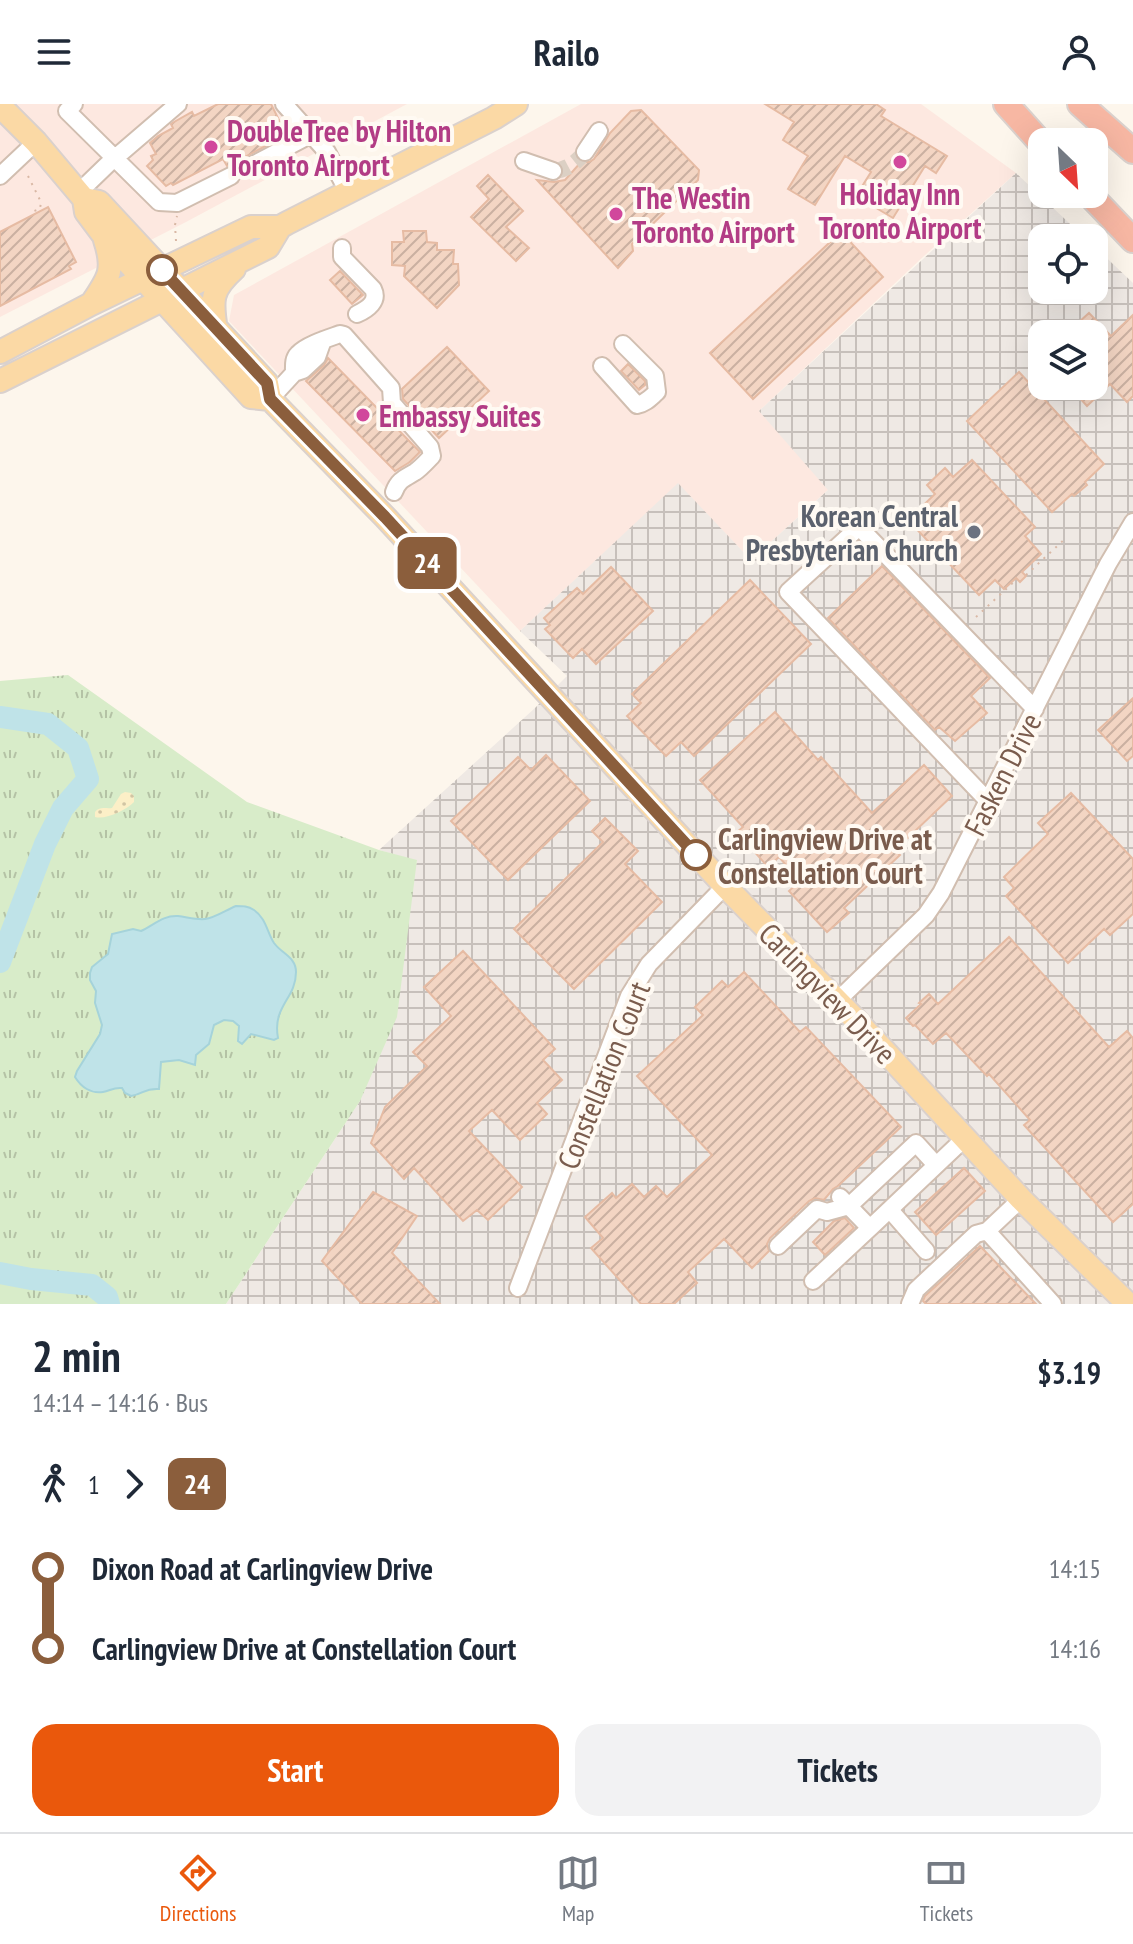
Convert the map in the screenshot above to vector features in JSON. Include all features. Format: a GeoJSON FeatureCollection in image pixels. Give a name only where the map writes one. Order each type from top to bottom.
{"type":"FeatureCollection","features":[{"type":"Feature","properties":{"kind":"highway"},"geometry":{"type":"LineString","coordinates":[[1006,104],[1028,128]]}},
{"type":"Feature","properties":{"kind":"highway"},"geometry":{"type":"LineString","coordinates":[[1080,104],[1133,151]]}},
{"type":"Feature","properties":{"kind":"highway"},"geometry":{"type":"LineString","coordinates":[[1102,208],[1133,240]]}},
{"type":"Feature","properties":{"kind":"main road"},"geometry":{"type":"LineString","coordinates":[[0,352],[91,304],[251,227],[280,227],[516,104]]}},
{"type":"Feature","properties":{"kind":"main road","name":"Carlingview Drive"},"geometry":{"type":"LineString","coordinates":[[0,106],[81,195],[86,212],[104,236],[153,274]]}},
{"type":"Feature","properties":{"kind":"main road","name":"Carlingview Drive"},"geometry":{"type":"LineString","coordinates":[[81,195],[99,202],[251,397],[270,399]]}},
{"type":"Feature","properties":{"kind":"main road"},"geometry":{"type":"LineString","coordinates":[[0,381],[268,247],[280,227]]}},
{"type":"Feature","properties":{"kind":"main road"},"geometry":{"type":"LineString","coordinates":[[91,304],[109,277],[112,263],[104,236]]}},
{"type":"Feature","properties":{"kind":"main road"},"geometry":{"type":"LineString","coordinates":[[216,330],[213,310],[216,287],[247,258]]}},
{"type":"Feature","properties":{"kind":"main road","name":"Carlingview Drive"},"geometry":{"type":"LineString","coordinates":[[171,295],[216,330],[267,383],[270,399],[377,508],[725,886],[1021,1199],[1130,1303]]}},
{"type":"Feature","properties":{"kind":"street"},"geometry":{"type":"LineString","coordinates":[[74,104],[67,111],[159,202],[177,203],[231,176]]}},
{"type":"Feature","properties":{"kind":"street"},"geometry":{"type":"LineString","coordinates":[[81,195],[115,158],[178,104]]}},
{"type":"Feature","properties":{"kind":"street"},"geometry":{"type":"LineString","coordinates":[[284,104],[327,152],[348,192]]}},
{"type":"Feature","properties":{"kind":"street"},"geometry":{"type":"LineString","coordinates":[[585,152],[599,131]]}},
{"type":"Feature","properties":{"kind":"street"},"geometry":{"type":"LineString","coordinates":[[249,167],[312,134]]}},
{"type":"Feature","properties":{"kind":"street"},"geometry":{"type":"LineString","coordinates":[[0,176],[36,142]]}},
{"type":"Feature","properties":{"kind":"street"},"geometry":{"type":"LineString","coordinates":[[524,161],[553,171]]}},
{"type":"Feature","properties":{"kind":"street"},"geometry":{"type":"LineString","coordinates":[[342,248],[342,257],[373,289],[375,295],[374,301],[357,314]]}},
{"type":"Feature","properties":{"kind":"street"},"geometry":{"type":"LineString","coordinates":[[270,399],[294,373],[303,370],[317,357],[323,340],[344,335],[391,388],[392,403],[430,447],[432,456],[402,490],[394,492],[377,508]]}},
{"type":"Feature","properties":{"kind":"street"},"geometry":{"type":"LineString","coordinates":[[602,366],[637,405],[644,404],[657,392],[655,376],[623,344]]}},
{"type":"Feature","properties":{"kind":"street","name":"Fasken Drive"},"geometry":{"type":"LineString","coordinates":[[837,1001],[926,915],[941,893],[1108,564],[1133,522]]}},
{"type":"Feature","properties":{"kind":"street"},"geometry":{"type":"LineString","coordinates":[[988,801],[788,592],[859,527],[1035,709]]}},
{"type":"Feature","properties":{"kind":"street","name":"Constellation Court"},"geometry":{"type":"LineString","coordinates":[[518,1288],[629,996],[649,964],[725,886]]}},
{"type":"Feature","properties":{"kind":"street"},"geometry":{"type":"LineString","coordinates":[[813,1281],[965,1138]]}},
{"type":"Feature","properties":{"kind":"street"},"geometry":{"type":"LineString","coordinates":[[778,1246],[817,1209],[827,1212],[844,1202],[916,1143],[936,1165]]}},
{"type":"Feature","properties":{"kind":"street"},"geometry":{"type":"LineString","coordinates":[[910,1304],[916,1290],[976,1234],[987,1231],[1021,1199]]}},
{"type":"Feature","properties":{"kind":"street"},"geometry":{"type":"LineString","coordinates":[[844,1202],[870,1228]]}},
{"type":"Feature","properties":{"kind":"street"},"geometry":{"type":"LineString","coordinates":[[890,1210],[926,1251]]}},
{"type":"Feature","properties":{"kind":"street"},"geometry":{"type":"LineString","coordinates":[[987,1231],[1053,1304]]}},
{"type":"Feature","properties":{"kind":"path"},"geometry":{"type":"LineString","coordinates":[[28,176],[41,202],[40,209],[34,211]]}},
{"type":"Feature","properties":{"kind":"path"},"geometry":{"type":"LineString","coordinates":[[176,241],[177,203]]}},
{"type":"Feature","properties":{"kind":"path"},"geometry":{"type":"LineString","coordinates":[[1026,575],[1067,537]]}},
{"type":"Feature","properties":{"kind":"path"},"geometry":{"type":"LineString","coordinates":[[976,617],[1017,579]]}},
{"type":"Feature","properties":{"kind":"shaded area"},"geometry":{"type":"Polygon","coordinates":[[[0,104],[407,104],[0,317],[0,104]]]}},
{"type":"Feature","properties":{"kind":"shaded area"},"geometry":{"type":"Polygon","coordinates":[[[581,104],[921,104],[1016,173],[759,411],[829,489],[751,560],[678,484],[520,631],[229,321],[234,295],[581,104]]]}},
{"type":"Feature","properties":{"kind":"shaded area"},"geometry":{"type":"Polygon","coordinates":[[[1016,173],[1028,184],[1028,208],[1053,208],[1070,224],[1028,224],[1028,304],[1108,304],[1108,259],[1133,283],[1133,1304],[226,1304],[360,1101],[417,861],[379,850],[567,676],[520,631],[678,483],[751,560],[828,490],[759,411],[1016,173]]]}},
{"type":"Feature","properties":{"kind":"green space"},"geometry":{"type":"Polygon","coordinates":[[[68,675],[247,802],[379,850],[417,860],[397,1017],[360,1101],[226,1304],[0,1304],[0,681],[68,675]]]}},
{"type":"Feature","properties":{"kind":"sand"},"geometry":{"type":"Polygon","coordinates":[[[125,792],[134,796],[134,802],[110,816],[95,817],[97,810],[112,808],[125,792]]]}},
{"type":"Feature","properties":{"kind":"water"},"geometry":{"type":"Polygon","coordinates":[[[236,906],[248,907],[258,913],[274,943],[295,967],[295,981],[278,1018],[278,1038],[274,1040],[251,1034],[242,1044],[238,1041],[239,1026],[233,1021],[224,1020],[214,1025],[209,1044],[196,1055],[195,1065],[179,1060],[161,1062],[159,1089],[131,1096],[122,1088],[99,1092],[83,1087],[75,1077],[102,1025],[90,973],[92,967],[108,954],[112,934],[133,929],[141,931],[173,916],[209,918],[236,906]]]}},
{"type":"Feature","properties":{"kind":"building","name":"DoubleTree by Hilton Toronto Airport"},"geometry":{"type":"Polygon","coordinates":[[[218,104],[271,104],[280,122],[275,125],[281,138],[243,158],[238,168],[227,166],[223,159],[166,186],[147,166],[153,160],[151,156],[156,154],[150,143],[173,128],[171,124],[174,122],[192,112],[194,116],[218,104]]]}},
{"type":"Feature","properties":{"kind":"building","name":"Holiday Inn Toronto Airport"},"geometry":{"type":"Polygon","coordinates":[[[765,104],[876,104],[885,110],[881,116],[947,156],[936,173],[925,166],[893,218],[856,196],[871,172],[845,156],[815,205],[788,189],[808,156],[783,140],[794,122],[765,104]]]}},
{"type":"Feature","properties":{"kind":"building","name":"The Westin Toronto Airport"},"geometry":{"type":"Polygon","coordinates":[[[641,110],[699,170],[698,180],[632,244],[633,251],[618,268],[537,180],[565,180],[581,162],[594,159],[610,133],[631,111],[641,110]]]}},
{"type":"Feature","properties":{"kind":"building"},"geometry":{"type":"Polygon","coordinates":[[[488,175],[523,211],[506,227],[529,248],[516,261],[471,217],[489,199],[477,186],[488,175]]]}},
{"type":"Feature","properties":{"kind":"building"},"geometry":{"type":"Polygon","coordinates":[[[48,207],[76,262],[69,266],[71,269],[0,306],[0,232],[48,207]]]}},
{"type":"Feature","properties":{"kind":"building"},"geometry":{"type":"Polygon","coordinates":[[[403,231],[426,231],[427,242],[437,243],[437,250],[454,250],[453,264],[458,264],[459,285],[437,308],[404,276],[405,266],[392,265],[392,242],[404,242],[403,231]]]}},
{"type":"Feature","properties":{"kind":"building"},"geometry":{"type":"Polygon","coordinates":[[[841,232],[883,277],[753,399],[710,353],[841,232]]]}},
{"type":"Feature","properties":{"kind":"building"},"geometry":{"type":"Polygon","coordinates":[[[340,271],[363,295],[352,304],[330,280],[340,271]]]}},
{"type":"Feature","properties":{"kind":"building"},"geometry":{"type":"Polygon","coordinates":[[[1089,313],[1096,320],[1081,320],[1089,313]]]}},
{"type":"Feature","properties":{"kind":"building"},"geometry":{"type":"Polygon","coordinates":[[[1133,315],[1133,396],[1127,402],[1110,384],[1108,386],[1108,333],[1111,336],[1133,315]]]}},
{"type":"Feature","properties":{"kind":"building"},"geometry":{"type":"Polygon","coordinates":[[[447,347],[489,391],[439,438],[403,399],[402,389],[447,347]]]}},
{"type":"Feature","properties":{"kind":"building","name":"Embassy Suites"},"geometry":{"type":"Polygon","coordinates":[[[328,358],[420,452],[410,462],[395,471],[306,381],[328,358]]]}},
{"type":"Feature","properties":{"kind":"building"},"geometry":{"type":"Polygon","coordinates":[[[628,364],[645,381],[639,390],[621,371],[628,364]]]}},
{"type":"Feature","properties":{"kind":"building"},"geometry":{"type":"Polygon","coordinates":[[[1019,372],[1028,382],[1028,400],[1045,400],[1104,464],[1085,482],[1087,485],[1052,512],[967,421],[1019,372]]]}},
{"type":"Feature","properties":{"kind":"building","name":"Korean Central Presbyterian Church"},"geometry":{"type":"Polygon","coordinates":[[[972,460],[1035,527],[1025,536],[1041,554],[1022,572],[1026,576],[1020,582],[1016,578],[1004,589],[995,580],[979,595],[908,520],[935,494],[927,485],[945,468],[953,477],[972,460]]]}},
{"type":"Feature","properties":{"kind":"building"},"geometry":{"type":"Polygon","coordinates":[[[882,566],[990,678],[971,696],[987,713],[955,741],[939,727],[935,730],[828,618],[882,566]]]}},
{"type":"Feature","properties":{"kind":"building"},"geometry":{"type":"Polygon","coordinates":[[[611,567],[653,611],[596,664],[582,649],[573,658],[545,629],[550,625],[544,618],[577,588],[583,594],[611,567]]]}},
{"type":"Feature","properties":{"kind":"building"},"geometry":{"type":"Polygon","coordinates":[[[750,580],[811,644],[694,756],[681,742],[666,756],[627,716],[641,703],[632,694],[750,580]]]}},
{"type":"Feature","properties":{"kind":"building"},"geometry":{"type":"Polygon","coordinates":[[[1133,698],[1133,756],[1127,761],[1098,730],[1133,698]]]}},
{"type":"Feature","properties":{"kind":"building"},"geometry":{"type":"Polygon","coordinates":[[[775,712],[872,813],[924,765],[952,796],[895,850],[900,855],[844,908],[849,913],[827,932],[789,891],[800,881],[779,857],[768,867],[737,832],[743,827],[700,780],[775,712]]]}},
{"type":"Feature","properties":{"kind":"building"},"geometry":{"type":"Polygon","coordinates":[[[546,755],[590,801],[508,880],[451,821],[518,757],[531,770],[546,755]]]}},
{"type":"Feature","properties":{"kind":"building"},"geometry":{"type":"Polygon","coordinates":[[[1071,793],[1133,859],[1133,914],[1110,935],[1104,929],[1068,963],[1006,896],[1014,888],[1004,877],[1048,834],[1038,823],[1071,793]]]}},
{"type":"Feature","properties":{"kind":"building"},"geometry":{"type":"Polygon","coordinates":[[[605,818],[638,851],[625,864],[662,902],[574,989],[514,929],[603,842],[592,831],[605,818]]]}},
{"type":"Feature","properties":{"kind":"building"},"geometry":{"type":"Polygon","coordinates":[[[1009,937],[1109,1047],[1127,1031],[1133,1038],[1133,1204],[1113,1222],[1024,1125],[1030,1120],[989,1074],[987,1076],[946,1033],[933,1044],[906,1018],[929,994],[938,1004],[1009,937]]]}},
{"type":"Feature","properties":{"kind":"building"},"geometry":{"type":"Polygon","coordinates":[[[463,951],[555,1049],[543,1060],[562,1080],[537,1103],[547,1114],[520,1140],[492,1110],[469,1131],[522,1187],[488,1220],[477,1210],[463,1221],[414,1168],[404,1179],[371,1143],[385,1107],[427,1066],[413,1052],[451,1016],[424,987],[463,951]]]}},
{"type":"Feature","properties":{"kind":"building"},"geometry":{"type":"Polygon","coordinates":[[[744,972],[800,1032],[806,1027],[901,1127],[824,1200],[815,1198],[809,1201],[770,1238],[767,1244],[769,1251],[752,1268],[724,1239],[688,1272],[697,1283],[674,1304],[641,1304],[591,1248],[603,1238],[585,1217],[612,1193],[616,1198],[632,1184],[644,1197],[656,1186],[667,1197],[712,1155],[637,1076],[703,1015],[695,1007],[722,981],[728,987],[744,972]]]}},
{"type":"Feature","properties":{"kind":"building"},"geometry":{"type":"Polygon","coordinates":[[[964,1168],[985,1191],[936,1235],[915,1212],[964,1168]]]}},
{"type":"Feature","properties":{"kind":"building"},"geometry":{"type":"Polygon","coordinates":[[[373,1192],[417,1216],[392,1253],[440,1304],[362,1304],[322,1261],[373,1192]]]}},
{"type":"Feature","properties":{"kind":"building"},"geometry":{"type":"Polygon","coordinates":[[[845,1218],[854,1228],[825,1255],[813,1242],[834,1221],[845,1218]]]}},
{"type":"Feature","properties":{"kind":"building"},"geometry":{"type":"Polygon","coordinates":[[[980,1246],[1036,1304],[926,1304],[923,1301],[980,1246]]]}},
{"type":"Feature","properties":{"kind":"waterway"},"geometry":{"type":"LineString","coordinates":[[0,717],[48,724],[78,748],[88,779],[63,808],[45,844],[0,962]]}},
{"type":"Feature","properties":{"kind":"waterway"},"geometry":{"type":"LineString","coordinates":[[0,1273],[92,1285],[107,1297],[109,1304]]}},
{"type":"Feature","properties":{"kind":"tunnel"},"geometry":{"type":"LineString","coordinates":[[553,171],[571,165],[585,152]]}},
{"type":"Feature","properties":{"kind":"bus line","name":"24"},"geometry":{"type":"LineString","coordinates":[[162,270],[267,383],[270,399],[385,517],[696,855]]}},
{"type":"Feature","properties":{"kind":"place","name":"DoubleTree by Hilton Toronto Airport"},"geometry":{"type":"Point","coordinates":[211,147]}},
{"type":"Feature","properties":{"kind":"place","name":"Holiday Inn Toronto Airport"},"geometry":{"type":"Point","coordinates":[900,162]}},
{"type":"Feature","properties":{"kind":"place","name":"The Westin Toronto Airport"},"geometry":{"type":"Point","coordinates":[616,214]}},
{"type":"Feature","properties":{"kind":"place","name":"Embassy Suites"},"geometry":{"type":"Point","coordinates":[363,415]}},
{"type":"Feature","properties":{"kind":"place","name":"Korean Central Presbyterian Church"},"geometry":{"type":"Point","coordinates":[974,532]}},
{"type":"Feature","properties":{"kind":"place","name":"Carlingview Drive at Constellation Court"},"geometry":{"type":"Point","coordinates":[696,855]}}]}
